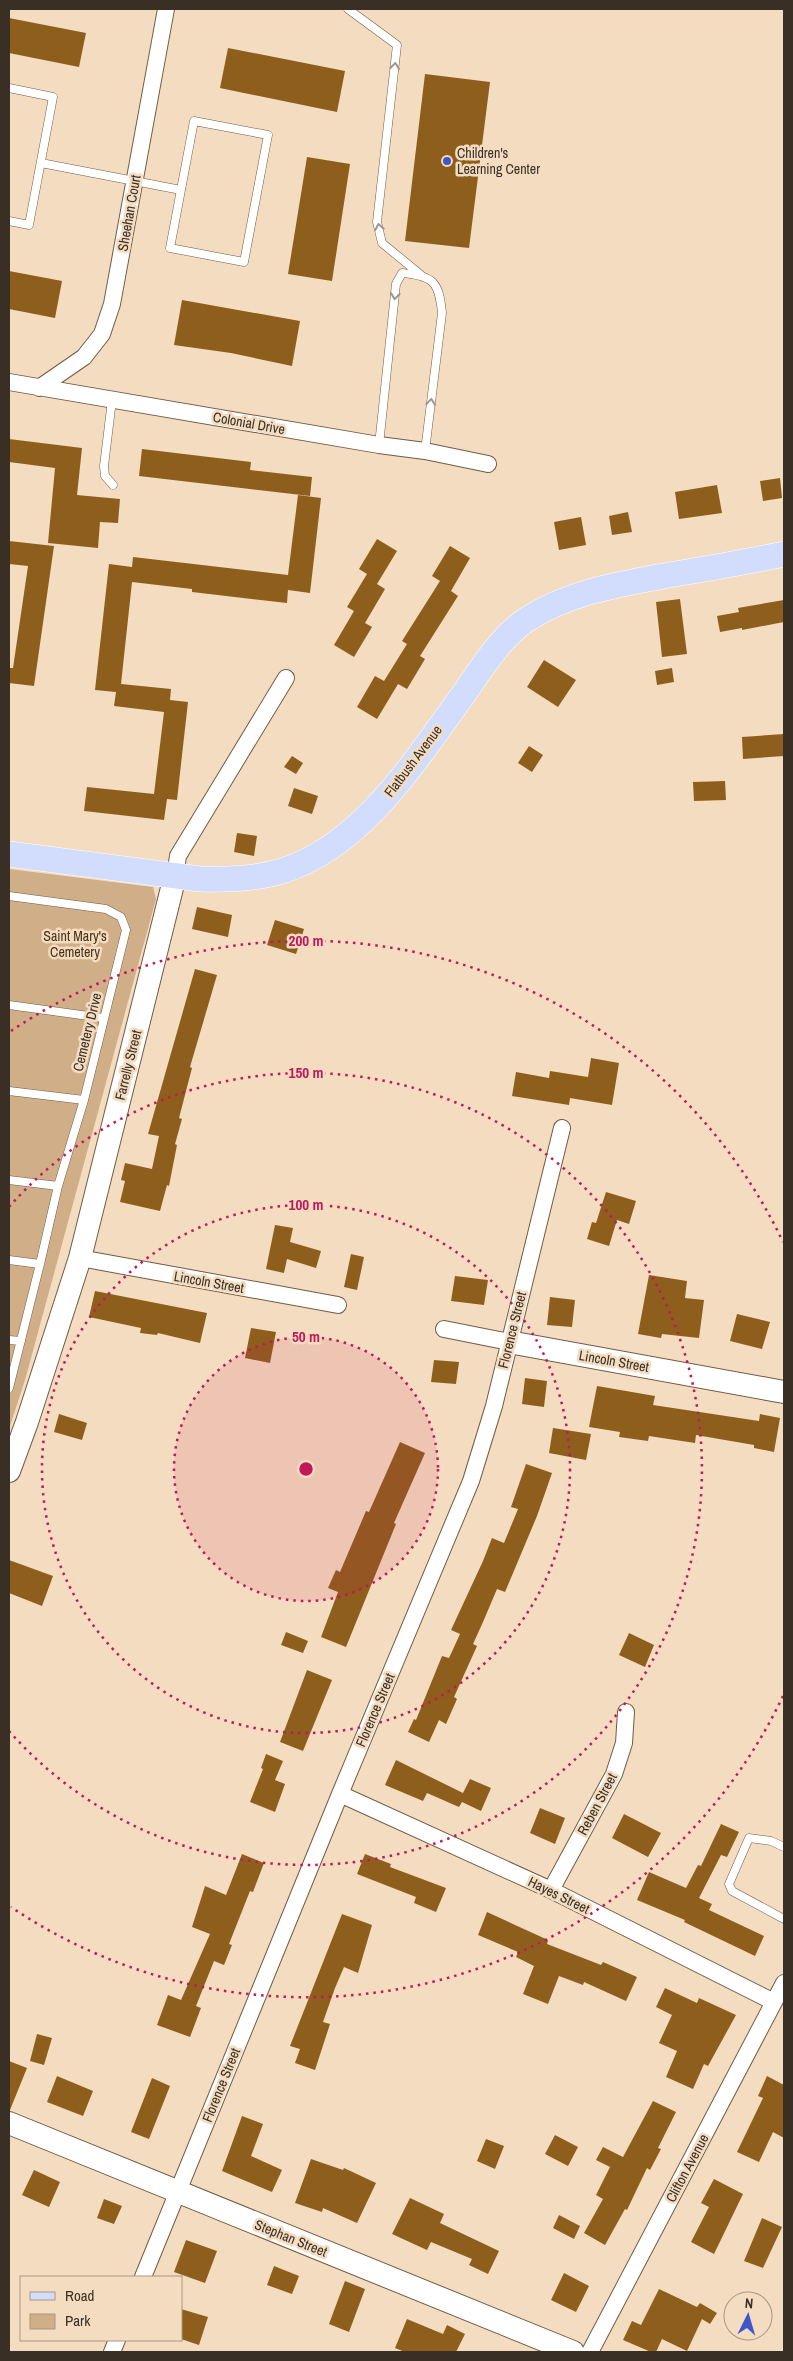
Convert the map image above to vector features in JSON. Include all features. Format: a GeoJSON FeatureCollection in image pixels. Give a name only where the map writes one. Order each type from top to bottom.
{"type":"FeatureCollection","features":[{"type":"Feature","properties":{"kind":"main road","name":"Flatbush Avenue"},"geometry":{"type":"LineString","coordinates":[[9,854],[175,876],[227,880],[283,871],[309,860],[336,843],[360,823],[394,788],[490,658],[506,638],[524,621],[568,598],[625,583],[784,554]]}},
{"type":"Feature","properties":{"kind":"street","name":"Sheehan Court"},"geometry":{"type":"LineString","coordinates":[[39,388],[84,357],[102,334],[112,304],[166,9]]}},
{"type":"Feature","properties":{"kind":"street","name":"Colonial Drive"},"geometry":{"type":"LineString","coordinates":[[9,382],[378,445],[425,451],[488,464]]}},
{"type":"Feature","properties":{"kind":"street","name":"Farrelly Street"},"geometry":{"type":"LineString","coordinates":[[9,1471],[30,1413],[80,1258],[175,876],[178,856],[286,678]]}},
{"type":"Feature","properties":{"kind":"street","name":"Florence Street"},"geometry":{"type":"LineString","coordinates":[[143,2276],[340,1794],[471,1481],[494,1406],[562,1128]]}},
{"type":"Feature","properties":{"kind":"street","name":"Lincoln Street"},"geometry":{"type":"LineString","coordinates":[[80,1258],[338,1305]]}},
{"type":"Feature","properties":{"kind":"street","name":"Lincoln Street"},"geometry":{"type":"LineString","coordinates":[[444,1329],[784,1392]]}},
{"type":"Feature","properties":{"kind":"street","name":"Reben Street"},"geometry":{"type":"LineString","coordinates":[[550,1890],[614,1774],[624,1743],[626,1712]]}},
{"type":"Feature","properties":{"kind":"street","name":"Hayes Street"},"geometry":{"type":"LineString","coordinates":[[340,1794],[550,1890],[774,2002]]}},
{"type":"Feature","properties":{"kind":"street","name":"Clifton Avenue"},"geometry":{"type":"LineString","coordinates":[[590,2352],[784,1983]]}},
{"type":"Feature","properties":{"kind":"street","name":"Stephan Street"},"geometry":{"type":"LineString","coordinates":[[9,2123],[573,2352]]}},
{"type":"Feature","properties":{"kind":"lane"},"geometry":{"type":"LineString","coordinates":[[348,9],[398,45],[377,222],[382,243],[421,275],[429,279],[440,290],[442,313],[425,451]]}},
{"type":"Feature","properties":{"kind":"lane"},"geometry":{"type":"LineString","coordinates":[[9,88],[53,96],[29,225],[9,221]]}},
{"type":"Feature","properties":{"kind":"lane"},"geometry":{"type":"LineString","coordinates":[[194,121],[268,135],[244,262],[170,248],[181,190],[194,121]]}},
{"type":"Feature","properties":{"kind":"lane"},"geometry":{"type":"LineString","coordinates":[[41,163],[181,190]]}},
{"type":"Feature","properties":{"kind":"lane"},"geometry":{"type":"LineString","coordinates":[[378,445],[396,284],[402,274],[421,275]]}},
{"type":"Feature","properties":{"kind":"lane"},"geometry":{"type":"LineString","coordinates":[[112,400],[104,466],[105,476],[113,485]]}},
{"type":"Feature","properties":{"kind":"lane","name":"Cemetery Drive"},"geometry":{"type":"LineString","coordinates":[[9,896],[106,909],[121,917],[126,930],[84,1100],[58,1186],[9,1388]]}},
{"type":"Feature","properties":{"kind":"lane"},"geometry":{"type":"LineString","coordinates":[[9,1005],[103,1018]]}},
{"type":"Feature","properties":{"kind":"lane"},"geometry":{"type":"LineString","coordinates":[[9,1090],[84,1100]]}},
{"type":"Feature","properties":{"kind":"lane"},"geometry":{"type":"LineString","coordinates":[[9,1180],[58,1186]]}},
{"type":"Feature","properties":{"kind":"lane"},"geometry":{"type":"LineString","coordinates":[[9,1260],[40,1264]]}},
{"type":"Feature","properties":{"kind":"lane"},"geometry":{"type":"LineString","coordinates":[[9,1340],[21,1341]]}},
{"type":"Feature","properties":{"kind":"lane"},"geometry":{"type":"LineString","coordinates":[[784,1847],[771,1841],[749,1838],[729,1884],[732,1891],[784,1919]]}},
{"type":"Feature","properties":{"kind":"green space","name":"Saint Mary's Cemetery"},"geometry":{"type":"Polygon","coordinates":[[[9,869],[153,887],[156,899],[25,1380],[9,1429],[9,869]]]}},
{"type":"Feature","properties":{"kind":"building"},"geometry":{"type":"Polygon","coordinates":[[[9,18],[86,33],[79,67],[9,53],[9,18]]]}},
{"type":"Feature","properties":{"kind":"building"},"geometry":{"type":"Polygon","coordinates":[[[228,48],[345,71],[337,112],[220,88],[228,48]]]}},
{"type":"Feature","properties":{"kind":"building","name":"Children's Learning Center"},"geometry":{"type":"Polygon","coordinates":[[[425,74],[490,82],[469,248],[405,241],[425,74]]]}},
{"type":"Feature","properties":{"kind":"building"},"geometry":{"type":"Polygon","coordinates":[[[307,157],[350,164],[332,281],[288,274],[307,157]]]}},
{"type":"Feature","properties":{"kind":"building"},"geometry":{"type":"Polygon","coordinates":[[[9,271],[62,281],[55,318],[9,309],[9,271]]]}},
{"type":"Feature","properties":{"kind":"building"},"geometry":{"type":"Polygon","coordinates":[[[182,300],[300,321],[292,366],[231,353],[174,345],[182,300]]]}},
{"type":"Feature","properties":{"kind":"building"},"geometry":{"type":"Polygon","coordinates":[[[9,439],[82,448],[77,495],[120,499],[118,523],[100,522],[98,548],[48,543],[55,468],[9,462],[9,439]]]}},
{"type":"Feature","properties":{"kind":"building"},"geometry":{"type":"Polygon","coordinates":[[[142,449],[251,462],[250,470],[312,477],[310,496],[139,476],[142,449]]]}},
{"type":"Feature","properties":{"kind":"building"},"geometry":{"type":"Polygon","coordinates":[[[780,478],[782,498],[763,501],[760,481],[780,478]]]}},
{"type":"Feature","properties":{"kind":"building"},"geometry":{"type":"Polygon","coordinates":[[[717,485],[722,513],[679,519],[675,492],[717,485]]]}},
{"type":"Feature","properties":{"kind":"building"},"geometry":{"type":"Polygon","coordinates":[[[298,495],[321,498],[310,593],[288,590],[287,603],[192,592],[192,589],[132,582],[121,684],[171,689],[170,700],[188,702],[177,800],[167,799],[164,820],[84,811],[87,787],[154,794],[164,712],[114,706],[116,692],[95,690],[109,564],[132,567],[133,557],[288,575],[298,495]]]}},
{"type":"Feature","properties":{"kind":"building"},"geometry":{"type":"Polygon","coordinates":[[[628,512],[632,532],[612,535],[609,516],[628,512]]]}},
{"type":"Feature","properties":{"kind":"building"},"geometry":{"type":"Polygon","coordinates":[[[581,517],[586,545],[559,550],[554,522],[581,517]]]}},
{"type":"Feature","properties":{"kind":"building"},"geometry":{"type":"Polygon","coordinates":[[[377,539],[397,551],[377,584],[385,589],[365,623],[372,627],[354,657],[334,645],[354,611],[347,607],[367,574],[359,569],[377,539]]]}},
{"type":"Feature","properties":{"kind":"building"},"geometry":{"type":"Polygon","coordinates":[[[9,541],[54,546],[34,686],[9,683],[9,668],[13,668],[28,566],[9,564],[9,541]]]}},
{"type":"Feature","properties":{"kind":"building"},"geometry":{"type":"Polygon","coordinates":[[[450,546],[470,558],[451,591],[458,596],[420,656],[425,659],[407,689],[398,684],[377,719],[357,707],[375,676],[384,681],[407,644],[402,641],[440,581],[432,576],[450,546]]]}},
{"type":"Feature","properties":{"kind":"building"},"geometry":{"type":"Polygon","coordinates":[[[680,599],[687,654],[662,657],[656,602],[680,599]]]}},
{"type":"Feature","properties":{"kind":"building"},"geometry":{"type":"Polygon","coordinates":[[[784,600],[784,622],[720,632],[717,616],[739,612],[738,608],[784,600]]]}},
{"type":"Feature","properties":{"kind":"building"},"geometry":{"type":"Polygon","coordinates":[[[544,660],[576,680],[558,707],[527,687],[544,660]]]}},
{"type":"Feature","properties":{"kind":"building"},"geometry":{"type":"Polygon","coordinates":[[[672,668],[674,682],[657,685],[655,671],[672,668]]]}},
{"type":"Feature","properties":{"kind":"building"},"geometry":{"type":"Polygon","coordinates":[[[784,734],[784,756],[743,759],[742,737],[784,734]]]}},
{"type":"Feature","properties":{"kind":"building"},"geometry":{"type":"Polygon","coordinates":[[[529,746],[543,755],[532,772],[518,763],[529,746]]]}},
{"type":"Feature","properties":{"kind":"building"},"geometry":{"type":"Polygon","coordinates":[[[292,756],[303,763],[296,774],[284,767],[292,756]]]}},
{"type":"Feature","properties":{"kind":"building"},"geometry":{"type":"Polygon","coordinates":[[[725,781],[726,800],[694,801],[693,782],[725,781]]]}},
{"type":"Feature","properties":{"kind":"building"},"geometry":{"type":"Polygon","coordinates":[[[294,788],[318,796],[312,814],[288,806],[294,788]]]}},
{"type":"Feature","properties":{"kind":"building"},"geometry":{"type":"Polygon","coordinates":[[[237,833],[257,836],[254,856],[234,852],[237,833]]]}},
{"type":"Feature","properties":{"kind":"building"},"geometry":{"type":"Polygon","coordinates":[[[197,907],[232,915],[228,937],[192,929],[197,907]]]}},
{"type":"Feature","properties":{"kind":"building"},"geometry":{"type":"Polygon","coordinates":[[[275,920],[304,929],[296,954],[267,945],[275,920]]]}},
{"type":"Feature","properties":{"kind":"building"},"geometry":{"type":"Polygon","coordinates":[[[195,969],[217,975],[190,1067],[192,1068],[179,1118],[182,1119],[175,1144],[177,1145],[169,1186],[167,1185],[160,1211],[120,1202],[125,1181],[121,1180],[125,1163],[152,1169],[159,1136],[148,1134],[195,969]]]}},
{"type":"Feature","properties":{"kind":"building"},"geometry":{"type":"Polygon","coordinates":[[[591,1058],[619,1063],[612,1105],[570,1098],[569,1105],[512,1096],[516,1072],[549,1078],[550,1071],[588,1077],[591,1058]]]}},
{"type":"Feature","properties":{"kind":"building"},"geometry":{"type":"Polygon","coordinates":[[[606,1192],[636,1201],[629,1224],[617,1220],[609,1246],[587,1239],[592,1222],[596,1223],[606,1192]]]}},
{"type":"Feature","properties":{"kind":"building"},"geometry":{"type":"Polygon","coordinates":[[[275,1225],[293,1228],[290,1242],[321,1251],[316,1268],[287,1259],[284,1273],[266,1269],[275,1225]]]}},
{"type":"Feature","properties":{"kind":"building"},"geometry":{"type":"Polygon","coordinates":[[[351,1254],[364,1257],[357,1290],[344,1287],[351,1254]]]}},
{"type":"Feature","properties":{"kind":"building"},"geometry":{"type":"Polygon","coordinates":[[[649,1275],[687,1281],[685,1298],[704,1300],[699,1338],[662,1334],[661,1338],[638,1334],[649,1275]]]}},
{"type":"Feature","properties":{"kind":"building"},"geometry":{"type":"Polygon","coordinates":[[[455,1276],[488,1280],[484,1305],[451,1301],[455,1276]]]}},
{"type":"Feature","properties":{"kind":"building"},"geometry":{"type":"Polygon","coordinates":[[[95,1291],[207,1313],[200,1343],[158,1333],[157,1335],[140,1333],[141,1328],[89,1317],[95,1291]]]}},
{"type":"Feature","properties":{"kind":"building"},"geometry":{"type":"Polygon","coordinates":[[[550,1297],[575,1300],[572,1327],[547,1325],[550,1297]]]}},
{"type":"Feature","properties":{"kind":"building"},"geometry":{"type":"Polygon","coordinates":[[[737,1314],[770,1322],[762,1349],[730,1341],[737,1314]]]}},
{"type":"Feature","properties":{"kind":"building"},"geometry":{"type":"Polygon","coordinates":[[[251,1328],[276,1332],[270,1363],[245,1358],[251,1328]]]}},
{"type":"Feature","properties":{"kind":"building"},"geometry":{"type":"Polygon","coordinates":[[[434,1360],[459,1362],[456,1384],[431,1382],[434,1360]]]}},
{"type":"Feature","properties":{"kind":"building"},"geometry":{"type":"Polygon","coordinates":[[[525,1378],[547,1381],[544,1407],[522,1404],[525,1378]]]}},
{"type":"Feature","properties":{"kind":"building"},"geometry":{"type":"Polygon","coordinates":[[[597,1386],[655,1396],[653,1405],[759,1421],[760,1414],[780,1418],[774,1452],[754,1448],[754,1445],[696,1435],[695,1443],[649,1436],[648,1441],[619,1437],[620,1432],[589,1427],[597,1386]]]}},
{"type":"Feature","properties":{"kind":"building"},"geometry":{"type":"Polygon","coordinates":[[[59,1414],[87,1423],[82,1440],[54,1432],[59,1414]]]}},
{"type":"Feature","properties":{"kind":"building"},"geometry":{"type":"Polygon","coordinates":[[[553,1428],[591,1434],[586,1460],[549,1453],[553,1428]]]}},
{"type":"Feature","properties":{"kind":"building"},"geometry":{"type":"Polygon","coordinates":[[[400,1442],[425,1453],[394,1523],[396,1524],[346,1647],[321,1637],[338,1592],[328,1588],[336,1570],[340,1572],[366,1511],[369,1512],[400,1442]]]}},
{"type":"Feature","properties":{"kind":"building"},"geometry":{"type":"Polygon","coordinates":[[[526,1464],[552,1473],[537,1516],[505,1592],[497,1589],[473,1644],[477,1646],[454,1697],[457,1699],[446,1724],[439,1720],[429,1742],[408,1732],[414,1719],[416,1720],[442,1656],[449,1658],[460,1634],[451,1630],[492,1538],[504,1543],[518,1509],[511,1507],[526,1464]]]}},
{"type":"Feature","properties":{"kind":"building"},"geometry":{"type":"Polygon","coordinates":[[[9,1560],[53,1576],[42,1606],[9,1593],[9,1560]]]}},
{"type":"Feature","properties":{"kind":"building"},"geometry":{"type":"Polygon","coordinates":[[[286,1632],[308,1641],[303,1653],[281,1645],[286,1632]]]}},
{"type":"Feature","properties":{"kind":"building"},"geometry":{"type":"Polygon","coordinates":[[[629,1633],[654,1645],[645,1667],[619,1655],[629,1633]]]}},
{"type":"Feature","properties":{"kind":"building"},"geometry":{"type":"Polygon","coordinates":[[[307,1670],[332,1680],[303,1751],[280,1742],[307,1670]]]}},
{"type":"Feature","properties":{"kind":"building"},"geometry":{"type":"Polygon","coordinates":[[[266,1754],[283,1761],[275,1780],[285,1784],[275,1812],[250,1802],[263,1769],[261,1768],[266,1754]]]}},
{"type":"Feature","properties":{"kind":"building"},"geometry":{"type":"Polygon","coordinates":[[[396,1760],[463,1793],[470,1779],[491,1788],[481,1811],[462,1802],[459,1807],[427,1793],[423,1801],[385,1785],[396,1760]]]}},
{"type":"Feature","properties":{"kind":"building"},"geometry":{"type":"Polygon","coordinates":[[[540,1808],[565,1818],[555,1844],[530,1833],[540,1808]]]}},
{"type":"Feature","properties":{"kind":"building"},"geometry":{"type":"Polygon","coordinates":[[[624,1814],[661,1833],[648,1857],[612,1838],[624,1814]]]}},
{"type":"Feature","properties":{"kind":"building"},"geometry":{"type":"Polygon","coordinates":[[[721,1824],[739,1832],[727,1857],[721,1855],[699,1898],[712,1904],[709,1910],[764,1936],[755,1956],[684,1922],[685,1920],[637,1900],[649,1872],[686,1888],[698,1865],[701,1866],[721,1824]]]}},
{"type":"Feature","properties":{"kind":"building"},"geometry":{"type":"Polygon","coordinates":[[[242,1854],[264,1863],[253,1892],[250,1891],[229,1944],[232,1945],[224,1965],[214,1961],[196,2006],[201,2008],[190,2037],[157,2025],[168,1995],[181,2000],[210,1934],[192,1927],[205,1886],[226,1895],[242,1854]]]}},
{"type":"Feature","properties":{"kind":"building"},"geometry":{"type":"Polygon","coordinates":[[[365,1854],[391,1864],[390,1867],[446,1888],[436,1912],[414,1903],[416,1897],[357,1874],[365,1854]]]}},
{"type":"Feature","properties":{"kind":"building"},"geometry":{"type":"Polygon","coordinates":[[[487,1912],[548,1940],[547,1944],[601,1965],[603,1962],[637,1977],[626,2001],[584,1982],[583,1985],[559,1976],[548,2004],[523,1994],[534,1966],[516,1957],[518,1952],[478,1935],[487,1912]]]}},
{"type":"Feature","properties":{"kind":"building"},"geometry":{"type":"Polygon","coordinates":[[[342,1914],[372,1925],[358,1973],[344,1967],[335,1988],[323,2022],[330,2024],[315,2070],[295,2063],[300,2049],[290,2046],[342,1914]]]}},
{"type":"Feature","properties":{"kind":"building"},"geometry":{"type":"Polygon","coordinates":[[[665,1988],[697,2003],[699,1998],[736,2015],[708,2066],[704,2064],[693,2089],[666,2077],[677,2051],[659,2043],[672,2015],[656,2007],[665,1988]]]}},
{"type":"Feature","properties":{"kind":"building"},"geometry":{"type":"Polygon","coordinates":[[[37,2034],[52,2038],[44,2065],[30,2061],[37,2034]]]}},
{"type":"Feature","properties":{"kind":"building"},"geometry":{"type":"Polygon","coordinates":[[[9,2061],[27,2068],[10,2110],[9,2110],[9,2061]]]}},
{"type":"Feature","properties":{"kind":"building"},"geometry":{"type":"Polygon","coordinates":[[[57,2076],[93,2091],[83,2116],[47,2102],[57,2076]]]}},
{"type":"Feature","properties":{"kind":"building"},"geometry":{"type":"Polygon","coordinates":[[[767,2076],[784,2085],[784,2138],[773,2132],[759,2162],[737,2152],[763,2098],[758,2096],[767,2076]]]}},
{"type":"Feature","properties":{"kind":"building"},"geometry":{"type":"Polygon","coordinates":[[[152,2078],[170,2086],[149,2139],[131,2132],[152,2078]]]}},
{"type":"Feature","properties":{"kind":"building"},"geometry":{"type":"Polygon","coordinates":[[[653,2101],[676,2112],[658,2148],[661,2149],[650,2170],[647,2168],[627,2210],[625,2209],[605,2245],[584,2233],[603,2199],[596,2195],[610,2167],[596,2160],[603,2147],[623,2157],[653,2101]]]}},
{"type":"Feature","properties":{"kind":"building"},"geometry":{"type":"Polygon","coordinates":[[[242,2116],[263,2124],[251,2156],[282,2170],[272,2192],[222,2171],[242,2116]]]}},
{"type":"Feature","properties":{"kind":"building"},"geometry":{"type":"Polygon","coordinates":[[[555,2135],[578,2147],[568,2166],[545,2154],[555,2135]]]}},
{"type":"Feature","properties":{"kind":"building"},"geometry":{"type":"Polygon","coordinates":[[[486,2139],[504,2146],[495,2169],[477,2161],[486,2139]]]}},
{"type":"Feature","properties":{"kind":"building"},"geometry":{"type":"Polygon","coordinates":[[[311,2159],[343,2170],[344,2168],[376,2183],[357,2223],[323,2208],[322,2212],[295,2203],[311,2159]]]}},
{"type":"Feature","properties":{"kind":"building"},"geometry":{"type":"Polygon","coordinates":[[[34,2170],[60,2182],[49,2207],[22,2195],[34,2170]]]}},
{"type":"Feature","properties":{"kind":"building"},"geometry":{"type":"Polygon","coordinates":[[[714,2179],[743,2194],[714,2254],[691,2242],[709,2207],[701,2203],[714,2179]]]}},
{"type":"Feature","properties":{"kind":"building"},"geometry":{"type":"Polygon","coordinates":[[[410,2198],[444,2214],[440,2223],[499,2251],[488,2274],[469,2265],[472,2259],[431,2242],[427,2250],[392,2234],[410,2198]]]}},
{"type":"Feature","properties":{"kind":"building"},"geometry":{"type":"Polygon","coordinates":[[[104,2199],[122,2206],[114,2224],[97,2218],[104,2199]]]}},
{"type":"Feature","properties":{"kind":"building"},"geometry":{"type":"Polygon","coordinates":[[[559,2215],[580,2226],[574,2239],[553,2228],[559,2215]]]}},
{"type":"Feature","properties":{"kind":"building"},"geometry":{"type":"Polygon","coordinates":[[[762,2218],[782,2227],[763,2268],[744,2261],[762,2218]]]}},
{"type":"Feature","properties":{"kind":"building"},"geometry":{"type":"Polygon","coordinates":[[[186,2240],[217,2251],[205,2283],[174,2272],[186,2240]]]}},
{"type":"Feature","properties":{"kind":"building"},"geometry":{"type":"Polygon","coordinates":[[[274,2266],[299,2276],[292,2294],[267,2285],[274,2266]]]}},
{"type":"Feature","properties":{"kind":"building"},"geometry":{"type":"Polygon","coordinates":[[[564,2273],[589,2286],[576,2312],[551,2300],[564,2273]]]}},
{"type":"Feature","properties":{"kind":"building"},"geometry":{"type":"Polygon","coordinates":[[[345,2281],[365,2289],[349,2332],[329,2324],[345,2281]]]}},
{"type":"Feature","properties":{"kind":"building"},"geometry":{"type":"Polygon","coordinates":[[[659,2289],[697,2307],[700,2303],[717,2313],[710,2324],[702,2319],[687,2351],[662,2339],[656,2352],[651,2352],[623,2340],[632,2321],[641,2325],[659,2289]]]}},
{"type":"Feature","properties":{"kind":"building"},"geometry":{"type":"Polygon","coordinates":[[[182,2309],[208,2317],[199,2345],[182,2339],[182,2309]]]}},
{"type":"Feature","properties":{"kind":"building"},"geometry":{"type":"Polygon","coordinates":[[[407,2319],[443,2334],[447,2325],[465,2334],[456,2352],[405,2352],[395,2348],[407,2319]]]}},
{"type":"Feature","properties":{"kind":"place","name":"Children's Learning Center"},"geometry":{"type":"Point","coordinates":[447,161]}}]}
